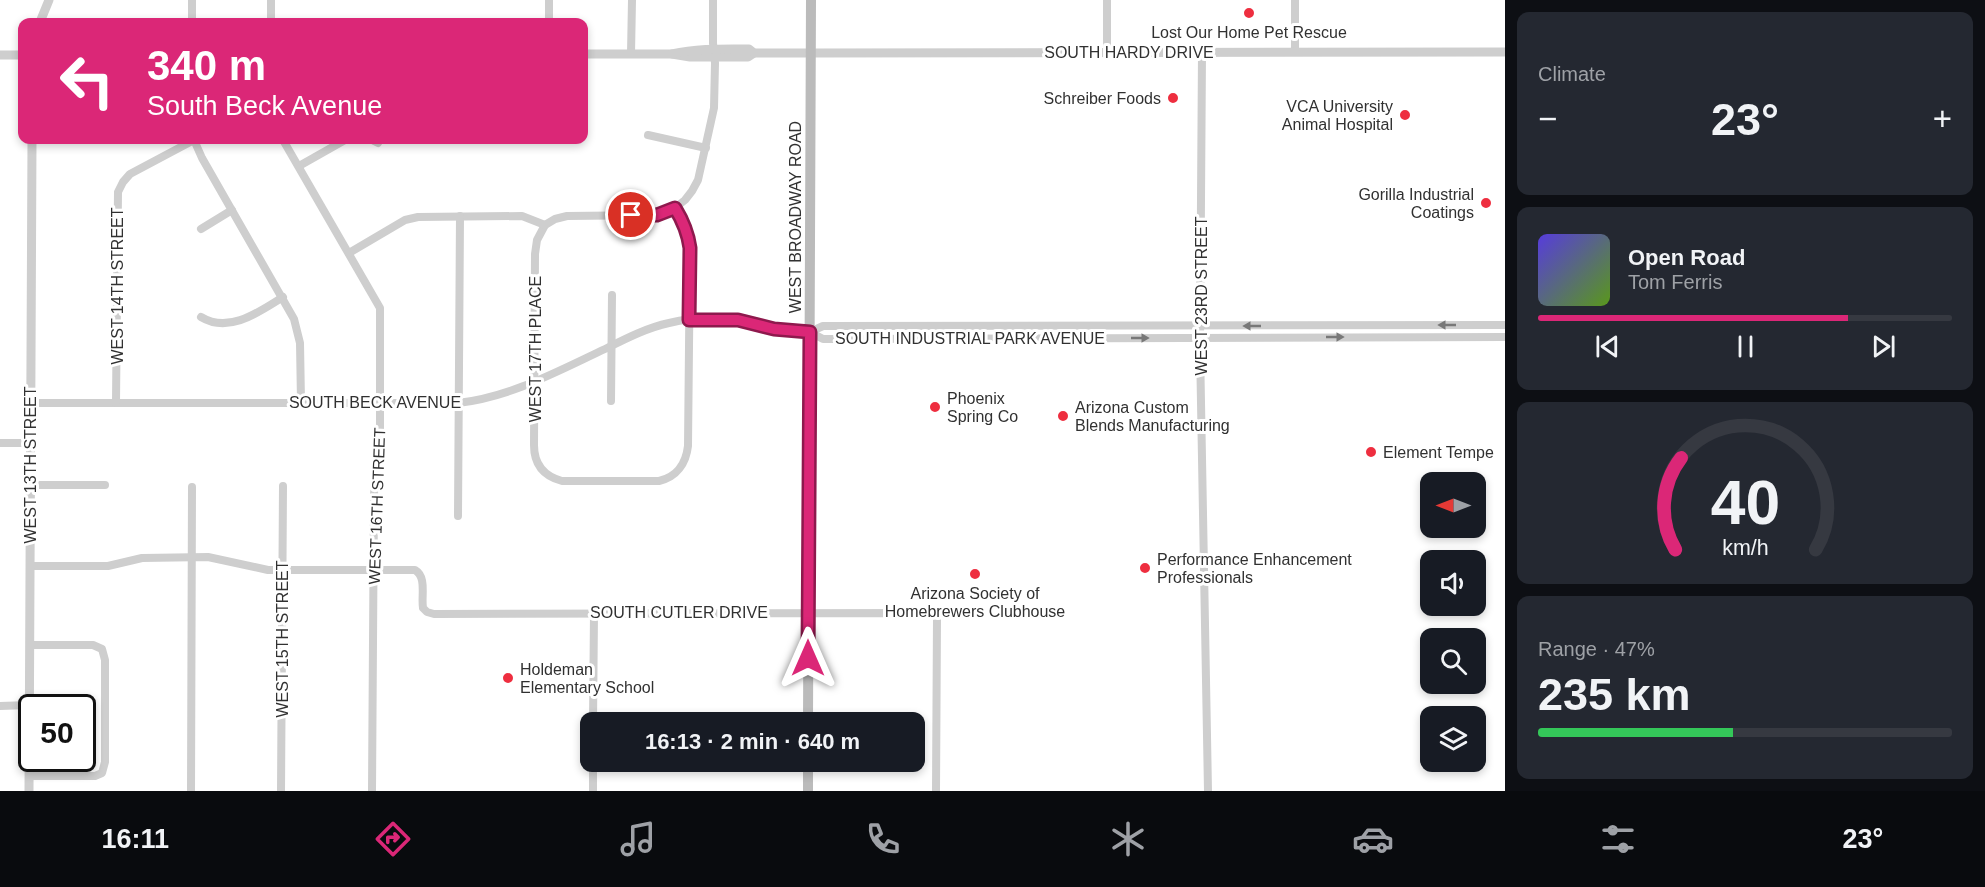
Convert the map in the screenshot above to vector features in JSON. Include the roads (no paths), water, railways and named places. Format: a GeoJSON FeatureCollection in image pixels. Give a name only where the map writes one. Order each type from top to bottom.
{"type":"FeatureCollection","features":[{"type":"Feature","properties":{"kind":"main road","name":"WEST BROADWAY ROAD"},"geometry":{"type":"LineString","coordinates":[[808,712],[811,0]]}},
{"type":"Feature","properties":{"kind":"main road"},"geometry":{"type":"LineString","coordinates":[[808,772],[808,791]]}},
{"type":"Feature","properties":{"kind":"street"},"geometry":{"type":"LineString","coordinates":[[42,18],[49,0]]}},
{"type":"Feature","properties":{"kind":"street"},"geometry":{"type":"LineString","coordinates":[[192,0],[192,18]]}},
{"type":"Feature","properties":{"kind":"street"},"geometry":{"type":"LineString","coordinates":[[271,18],[272,0]]}},
{"type":"Feature","properties":{"kind":"street"},"geometry":{"type":"LineString","coordinates":[[549,0],[549,18]]}},
{"type":"Feature","properties":{"kind":"street"},"geometry":{"type":"LineString","coordinates":[[631,54],[632,0]]}},
{"type":"Feature","properties":{"kind":"street"},"geometry":{"type":"LineString","coordinates":[[349,253],[410,219],[422,216],[522,216],[545,225],[567,216],[652,215],[675,208],[685,200],[695,186],[706,148],[715,101],[713,0]]}},
{"type":"Feature","properties":{"kind":"street"},"geometry":{"type":"LineString","coordinates":[[1107,0],[1107,52]]}},
{"type":"Feature","properties":{"kind":"street"},"geometry":{"type":"LineString","coordinates":[[1295,0],[1295,51]]}},
{"type":"Feature","properties":{"kind":"street","name":"SOUTH HARDY DRIVE"},"geometry":{"type":"LineString","coordinates":[[588,54],[672,54],[690,50],[714,53],[749,50],[754,53],[811,54],[1505,52]]}},
{"type":"Feature","properties":{"kind":"street","name":"WEST 23RD STREET"},"geometry":{"type":"LineString","coordinates":[[1202,53],[1200,338],[1208,791]]}},
{"type":"Feature","properties":{"kind":"street"},"geometry":{"type":"LineString","coordinates":[[0,55],[18,55]]}},
{"type":"Feature","properties":{"kind":"street"},"geometry":{"type":"LineString","coordinates":[[648,135],[706,148]]}},
{"type":"Feature","properties":{"kind":"street","name":"WEST 13TH STREET"},"geometry":{"type":"LineString","coordinates":[[29,694],[32,144]]}},
{"type":"Feature","properties":{"kind":"street","name":"WEST 14TH STREET"},"geometry":{"type":"LineString","coordinates":[[116,403],[118,192],[130,174],[186,144]]}},
{"type":"Feature","properties":{"kind":"street"},"geometry":{"type":"LineString","coordinates":[[196,144],[294,319],[300,337],[301,402]]}},
{"type":"Feature","properties":{"kind":"street","name":"WEST 16TH STREET"},"geometry":{"type":"LineString","coordinates":[[285,144],[380,308],[380,450],[374,494],[372,791]]}},
{"type":"Feature","properties":{"kind":"street"},"geometry":{"type":"LineString","coordinates":[[299,166],[338,144]]}},
{"type":"Feature","properties":{"kind":"street"},"geometry":{"type":"LineString","coordinates":[[675,208],[685,226],[689,242],[689,320]]}},
{"type":"Feature","properties":{"kind":"street"},"geometry":{"type":"LineString","coordinates":[[201,229],[232,210]]}},
{"type":"Feature","properties":{"kind":"street"},"geometry":{"type":"LineString","coordinates":[[458,516],[460,216]]}},
{"type":"Feature","properties":{"kind":"street","name":"WEST 17TH PLACE"},"geometry":{"type":"LineString","coordinates":[[545,225],[539,234],[536,247],[534,451],[541,476],[569,482],[664,480],[680,474],[688,446],[689,320]]}},
{"type":"Feature","properties":{"kind":"street"},"geometry":{"type":"LineString","coordinates":[[611,401],[612,295]]}},
{"type":"Feature","properties":{"kind":"street"},"geometry":{"type":"LineString","coordinates":[[201,317],[217,323],[237,321],[253,315],[283,297]]}},
{"type":"Feature","properties":{"kind":"street","name":"SOUTH BECK AVENUE"},"geometry":{"type":"LineString","coordinates":[[30,403],[458,403],[497,395],[534,381],[656,326],[689,320],[738,320],[774,329],[810,332]]}},
{"type":"Feature","properties":{"kind":"street","name":"SOUTH INDUSTRIAL PARK AVENUE"},"geometry":{"type":"LineString","coordinates":[[810,332],[823,326],[1505,325]]}},
{"type":"Feature","properties":{"kind":"street","name":"SOUTH INDUSTRIAL PARK AVENUE"},"geometry":{"type":"LineString","coordinates":[[810,332],[823,339],[1505,337]]}},
{"type":"Feature","properties":{"kind":"street"},"geometry":{"type":"LineString","coordinates":[[0,443],[30,443]]}},
{"type":"Feature","properties":{"kind":"street"},"geometry":{"type":"LineString","coordinates":[[30,484],[105,485]]}},
{"type":"Feature","properties":{"kind":"street","name":"WEST 15TH STREET"},"geometry":{"type":"LineString","coordinates":[[281,791],[283,486]]}},
{"type":"Feature","properties":{"kind":"street"},"geometry":{"type":"LineString","coordinates":[[190,791],[192,487]]}},
{"type":"Feature","properties":{"kind":"street"},"geometry":{"type":"LineString","coordinates":[[30,566],[103,566],[142,558],[192,557],[214,558],[255,568],[283,570],[374,570]]}},
{"type":"Feature","properties":{"kind":"street","name":"SOUTH CUTLER DRIVE"},"geometry":{"type":"LineString","coordinates":[[374,570],[412,569],[419,573],[422,578],[424,610],[434,614],[808,612],[935,614],[937,618],[936,791]]}},
{"type":"Feature","properties":{"kind":"street"},"geometry":{"type":"LineString","coordinates":[[593,712],[594,613]]}},
{"type":"Feature","properties":{"kind":"street"},"geometry":{"type":"LineString","coordinates":[[29,777],[92,777],[102,773],[105,762],[105,660],[102,649],[93,645],[30,645]]}},
{"type":"Feature","properties":{"kind":"street"},"geometry":{"type":"LineString","coordinates":[[0,706],[18,705]]}},
{"type":"Feature","properties":{"kind":"street","name":"WEST 13TH STREET"},"geometry":{"type":"LineString","coordinates":[[29,772],[29,791]]}},
{"type":"Feature","properties":{"kind":"street"},"geometry":{"type":"LineString","coordinates":[[593,772],[593,791]]}},
{"type":"Feature","properties":{"kind":"place","name":"Lost Our Home Pet Rescue"},"geometry":{"type":"Point","coordinates":[1249,13]}},
{"type":"Feature","properties":{"kind":"place","name":"Schreiber Foods"},"geometry":{"type":"Point","coordinates":[1173,98]}},
{"type":"Feature","properties":{"kind":"place","name":"VCA University Animal Hospital"},"geometry":{"type":"Point","coordinates":[1405,115]}},
{"type":"Feature","properties":{"kind":"place","name":"Gorilla Industrial Coatings"},"geometry":{"type":"Point","coordinates":[1486,203]}},
{"type":"Feature","properties":{"kind":"place","name":"Phoenix Spring Co"},"geometry":{"type":"Point","coordinates":[935,407]}},
{"type":"Feature","properties":{"kind":"place","name":"Arizona Custom Blends Manufacturing"},"geometry":{"type":"Point","coordinates":[1063,416]}},
{"type":"Feature","properties":{"kind":"place","name":"Element Tempe"},"geometry":{"type":"Point","coordinates":[1371,452]}},
{"type":"Feature","properties":{"kind":"place","name":"Performance Enhancement Professionals"},"geometry":{"type":"Point","coordinates":[1145,568]}},
{"type":"Feature","properties":{"kind":"place","name":"Arizona Society of Homebrewers Clubhouse"},"geometry":{"type":"Point","coordinates":[975,574]}},
{"type":"Feature","properties":{"kind":"place","name":"Holdeman Elementary School"},"geometry":{"type":"Point","coordinates":[508,678]}}]}
